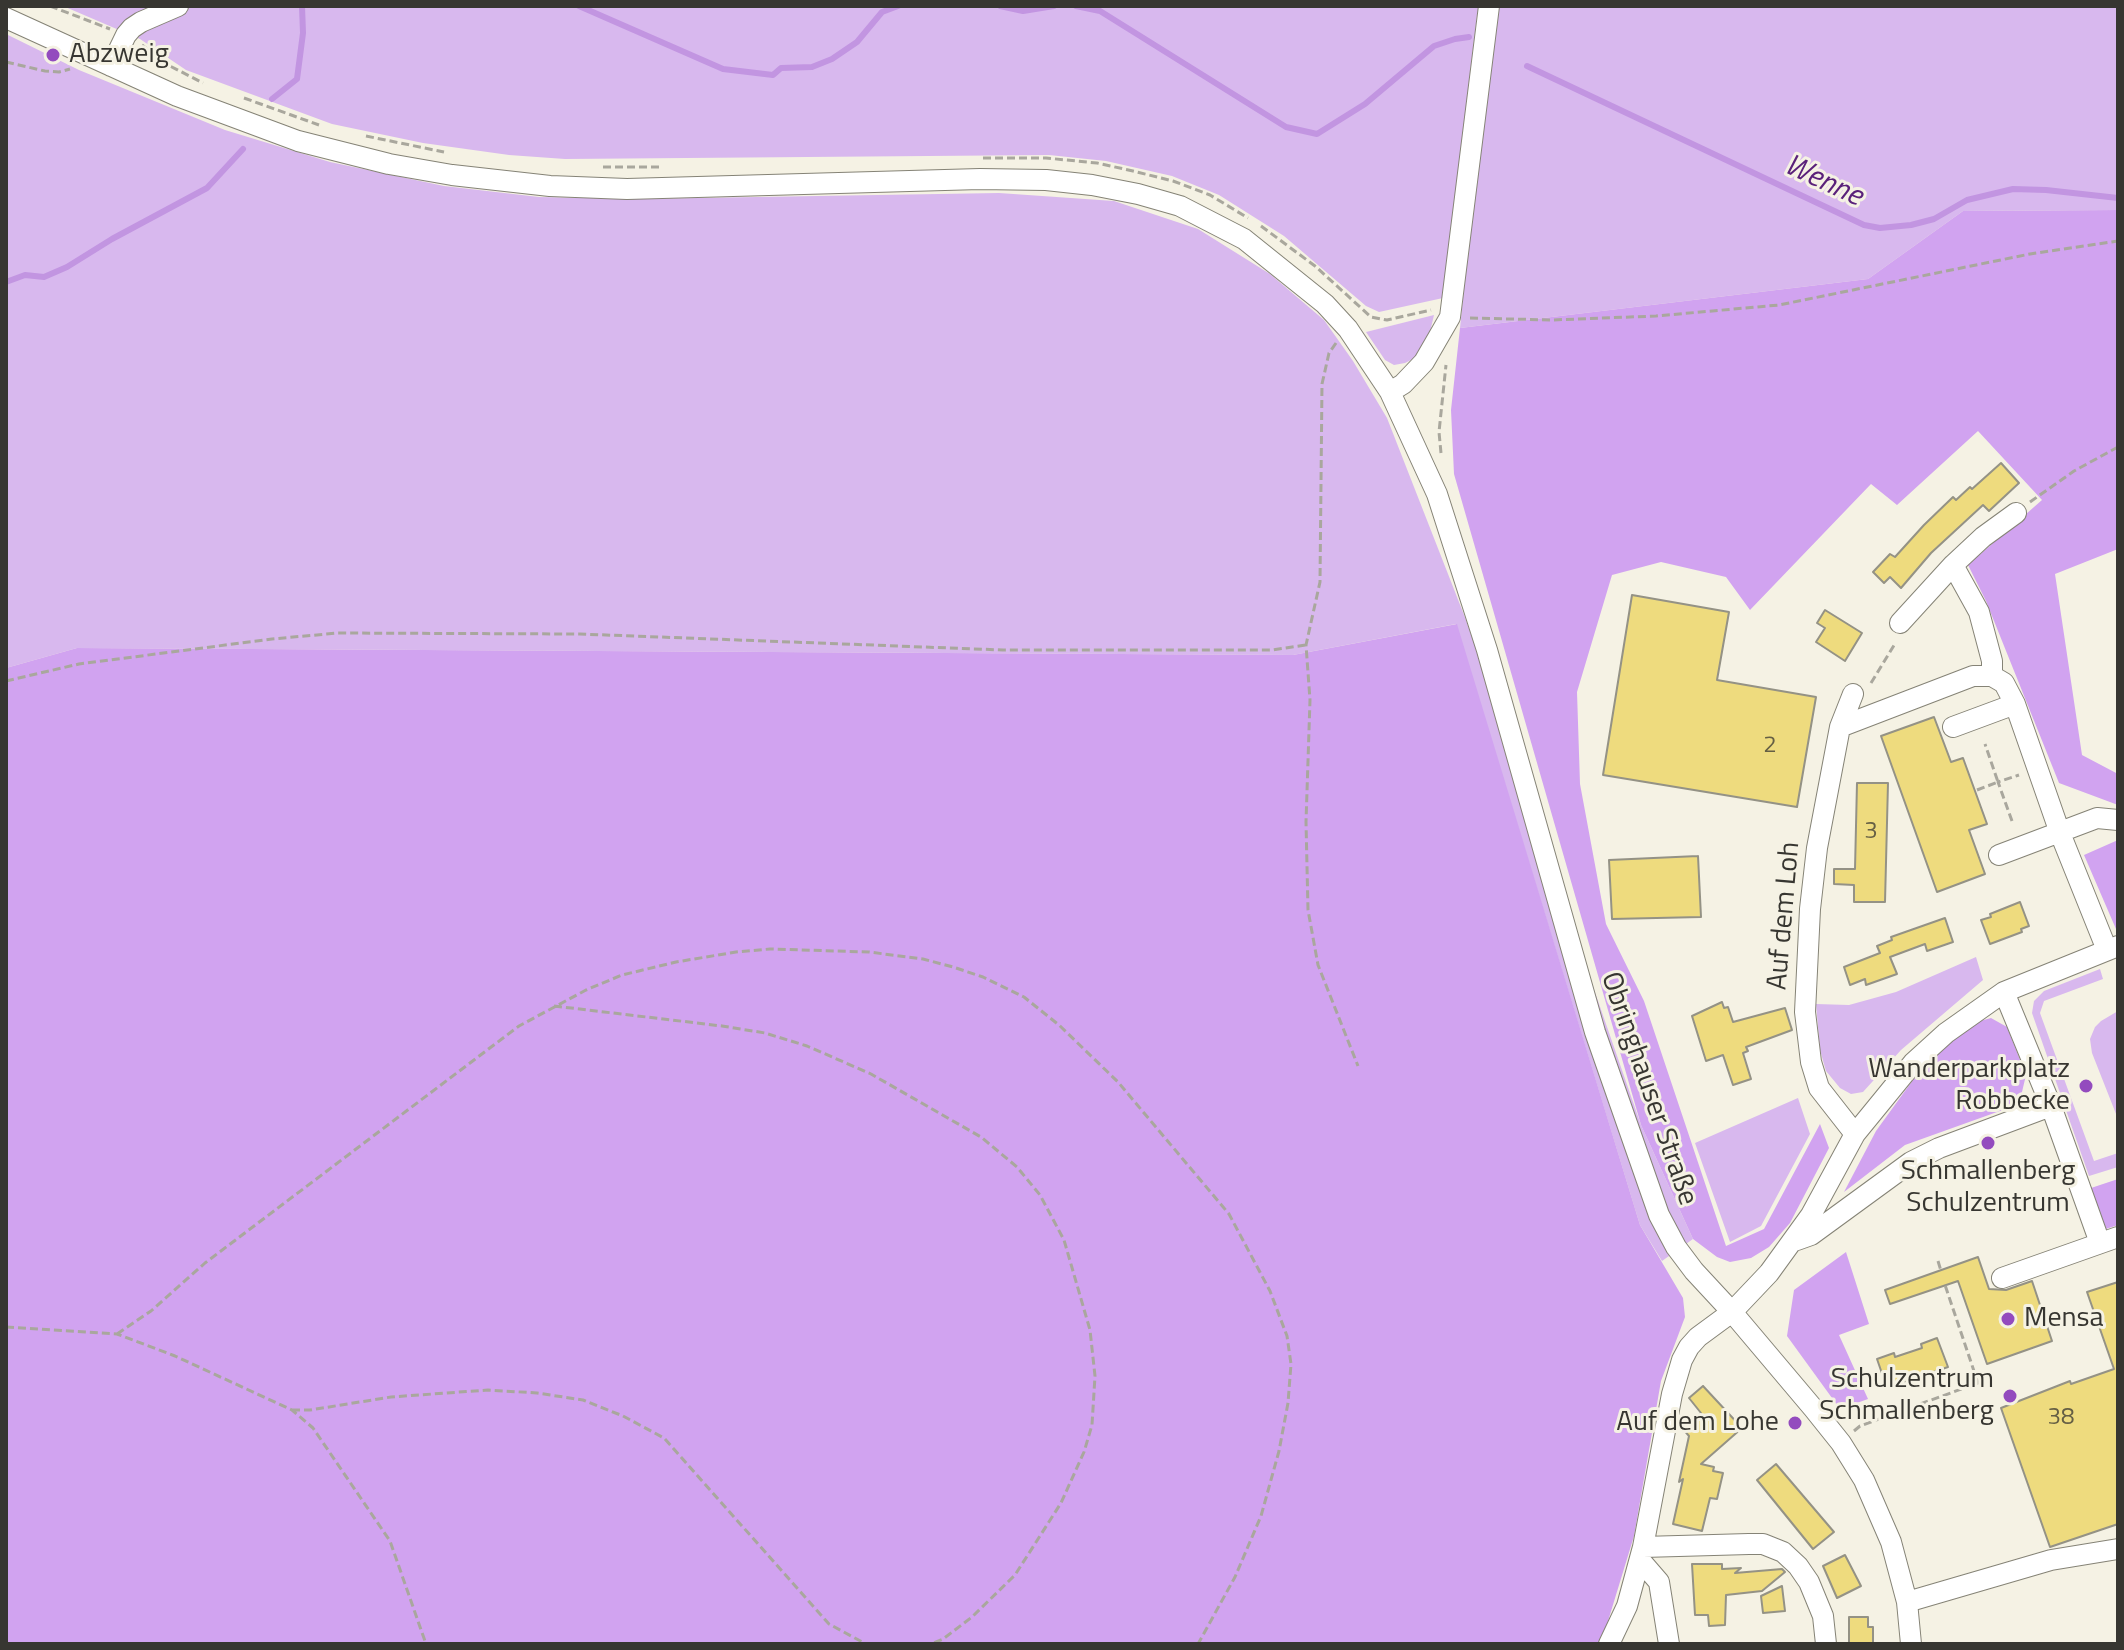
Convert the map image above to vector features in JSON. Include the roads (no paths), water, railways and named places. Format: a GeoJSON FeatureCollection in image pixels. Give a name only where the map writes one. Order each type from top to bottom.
{"type":"FeatureCollection","features":[{"type":"Feature","properties":{"kind":"street"},"geometry":{"type":"LineString","coordinates":[[111,66],[126,35],[141,22],[178,6]]}},
{"type":"Feature","properties":{"kind":"street"},"geometry":{"type":"LineString","coordinates":[[1390,392],[1403,384],[1424,362],[1451,312],[1489,6]]}},
{"type":"Feature","properties":{"kind":"street","name":"Obringhauser Straße"},"geometry":{"type":"LineString","coordinates":[[6,18],[177,96],[298,141],[389,164],[496,181],[672,189],[980,179],[1077,183],[1138,194],[1180,206],[1244,239],[1325,304],[1348,329],[1390,392],[1437,494],[1487,650],[1595,1032],[1647,1185],[1676,1247],[1841,1443],[1864,1480],[1891,1542],[1907,1602],[1911,1644]]}},
{"type":"Feature","properties":{"kind":"street"},"geometry":{"type":"LineString","coordinates":[[1900,623],[1953,565],[2016,513]]}},
{"type":"Feature","properties":{"kind":"street"},"geometry":{"type":"LineString","coordinates":[[1953,565],[1979,612],[1992,661],[1992,676]]}},
{"type":"Feature","properties":{"kind":"street"},"geometry":{"type":"LineString","coordinates":[[1609,1644],[1627,1606],[1642,1554],[1672,1394],[1682,1360],[1698,1337],[1732,1312],[1769,1273],[1793,1242],[1855,1134],[1913,1063],[1946,1033],[2004,992],[2113,948],[2060,833],[2015,704],[2004,683],[1992,676],[1973,676],[1840,727]]}},
{"type":"Feature","properties":{"kind":"street","name":"Auf dem Loh"},"geometry":{"type":"LineString","coordinates":[[1852,697],[1840,727],[1817,848],[1810,909],[1805,1012],[1811,1062],[1819,1088],[1855,1134]]}},
{"type":"Feature","properties":{"kind":"street"},"geometry":{"type":"LineString","coordinates":[[1953,727],[2015,704]]}},
{"type":"Feature","properties":{"kind":"street"},"geometry":{"type":"LineString","coordinates":[[1999,855],[2097,818],[2118,820]]}},
{"type":"Feature","properties":{"kind":"street"},"geometry":{"type":"LineString","coordinates":[[2002,1278],[2109,1240],[2004,992]]}},
{"type":"Feature","properties":{"kind":"street"},"geometry":{"type":"LineString","coordinates":[[1793,1242],[1811,1235],[1911,1162],[1939,1148],[2051,1106]]}},
{"type":"Feature","properties":{"kind":"street"},"geometry":{"type":"LineString","coordinates":[[1642,1554],[1749,1544],[1763,1544],[1783,1552],[1798,1566],[1813,1590],[1823,1616],[1826,1644]]}},
{"type":"Feature","properties":{"kind":"street"},"geometry":{"type":"LineString","coordinates":[[1907,1602],[2051,1560],[2118,1549]]}},
{"type":"Feature","properties":{"kind":"street"},"geometry":{"type":"LineString","coordinates":[[1642,1554],[1659,1582],[1669,1644]]}},
{"type":"Feature","properties":{"kind":"waterway"},"geometry":{"type":"LineString","coordinates":[[272,99],[297,79],[303,33],[302,6]]}},
{"type":"Feature","properties":{"kind":"waterway","name":"Wenne"},"geometry":{"type":"LineString","coordinates":[[579,6],[723,69],[773,75],[781,68],[812,67],[832,59],[857,42],[882,12],[898,6]]}},
{"type":"Feature","properties":{"kind":"waterway","name":"Wenne"},"geometry":{"type":"LineString","coordinates":[[1000,6],[1023,11],[1054,6]]}},
{"type":"Feature","properties":{"kind":"waterway","name":"Wenne"},"geometry":{"type":"LineString","coordinates":[[1076,6],[1100,11],[1286,127],[1317,134],[1365,104],[1434,46],[1469,37]]}},
{"type":"Feature","properties":{"kind":"waterway","name":"Wenne"},"geometry":{"type":"LineString","coordinates":[[1527,66],[1864,225],[1880,228],[1911,225],[1934,219],[1967,200],[2013,189],[2118,198]]}},
{"type":"Feature","properties":{"kind":"waterway"},"geometry":{"type":"LineString","coordinates":[[6,282],[25,275],[44,277],[67,267],[207,188],[243,149]]}},
{"type":"Feature","properties":{"kind":"place","name":"Abzweig"},"geometry":{"type":"Point","coordinates":[53,55]}},
{"type":"Feature","properties":{"kind":"place","name":"Wanderparkplatz Robbecke"},"geometry":{"type":"Point","coordinates":[2086,1086]}},
{"type":"Feature","properties":{"kind":"place","name":"Schmallenberg Schulzentrum"},"geometry":{"type":"Point","coordinates":[1988,1143]}},
{"type":"Feature","properties":{"kind":"place","name":"Mensa"},"geometry":{"type":"Point","coordinates":[2008,1319]}},
{"type":"Feature","properties":{"kind":"place","name":"Schulzentrum Schmallenberg"},"geometry":{"type":"Point","coordinates":[2010,1396]}},
{"type":"Feature","properties":{"kind":"place","name":"Auf dem Lohe"},"geometry":{"type":"Point","coordinates":[1795,1423]}}]}
